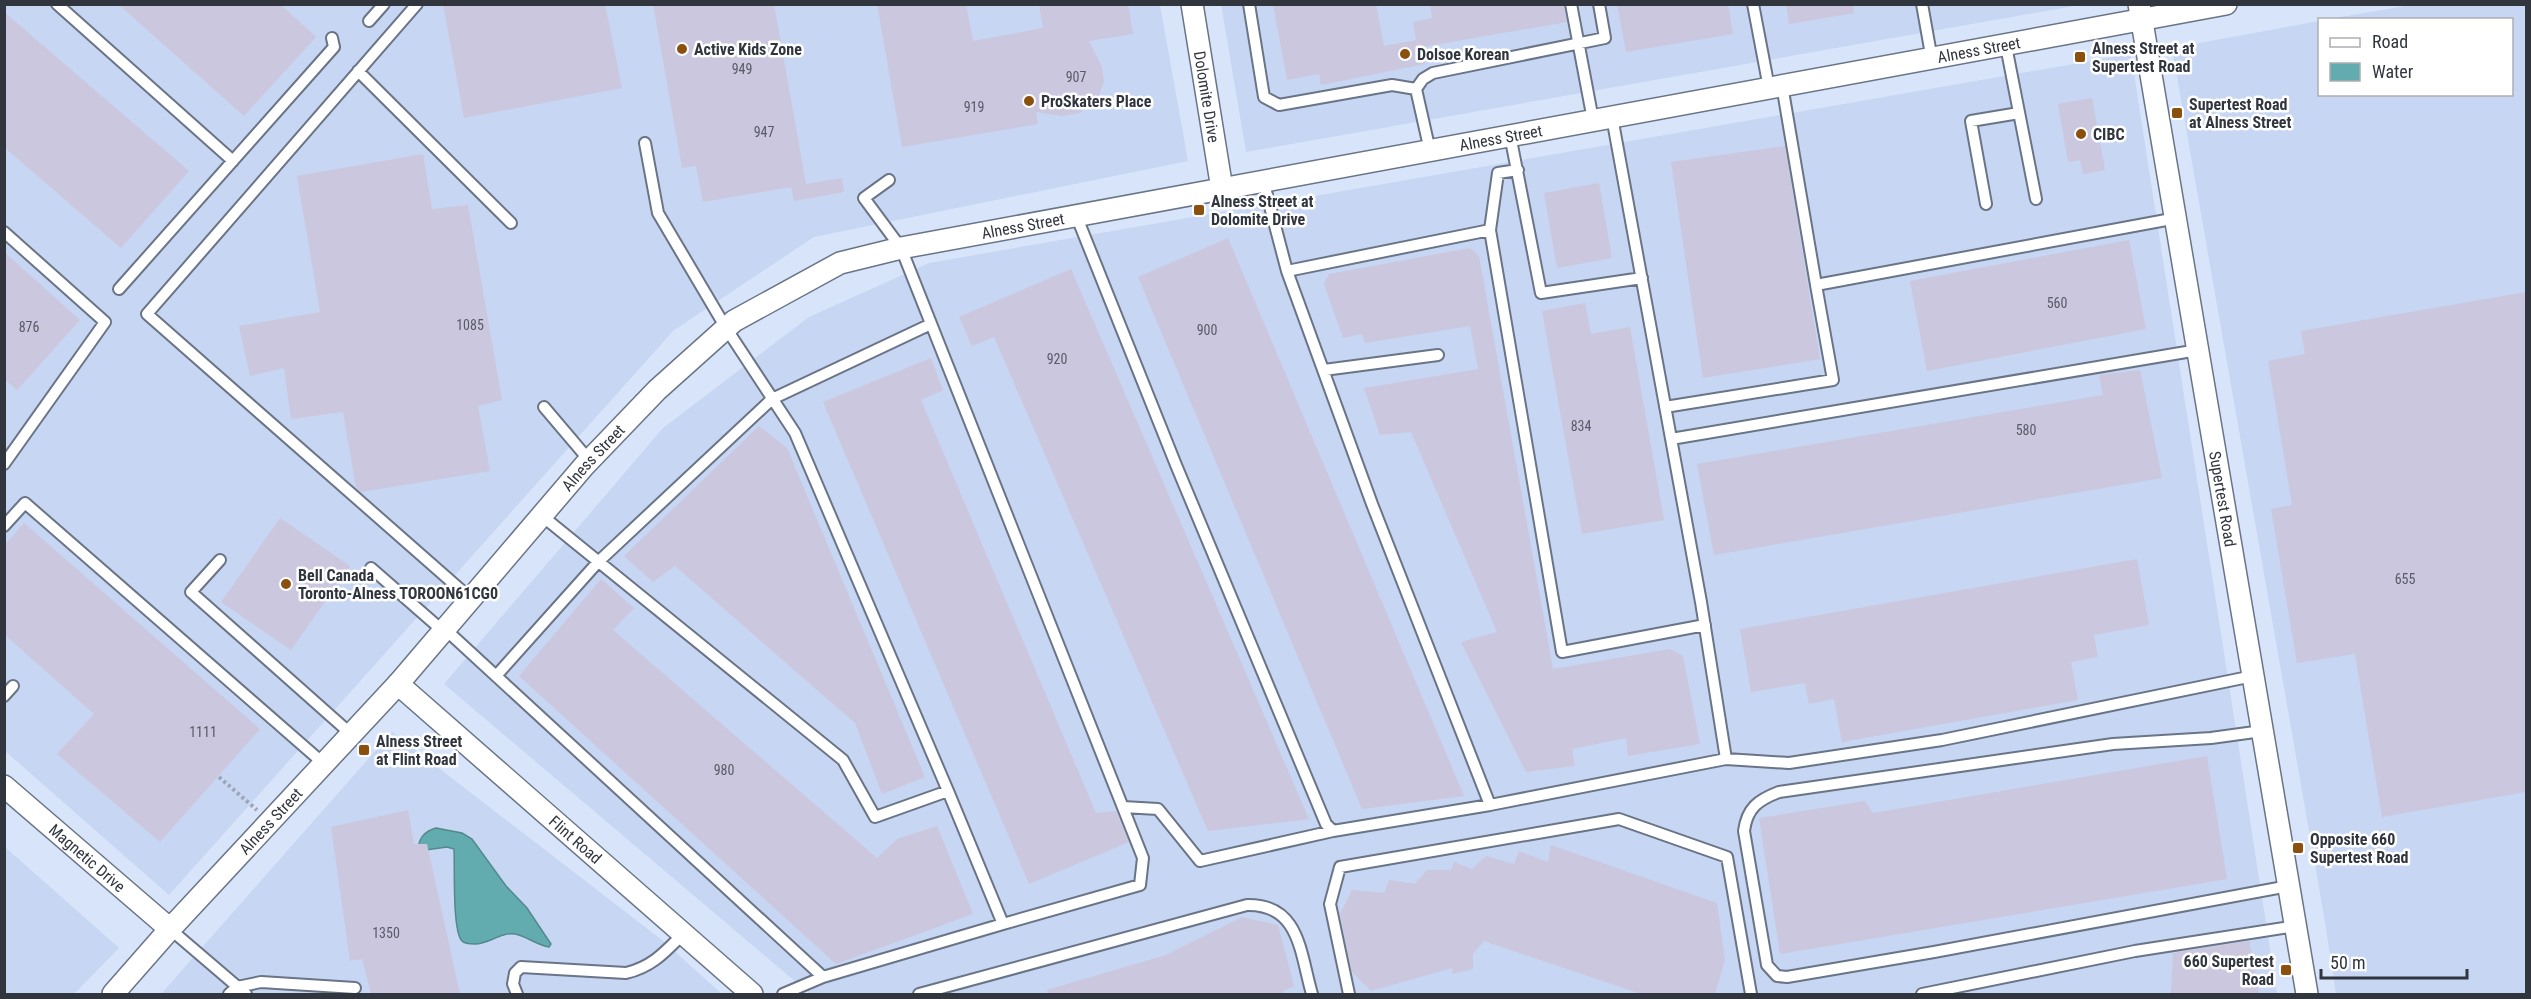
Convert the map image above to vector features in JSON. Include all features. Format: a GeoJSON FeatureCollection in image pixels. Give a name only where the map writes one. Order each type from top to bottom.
{"type":"FeatureCollection","features":[{"type":"Feature","properties":{"kind":"street","name":"Dolomite Drive"},"geometry":{"type":"LineString","coordinates":[[1192,4],[1222,189]]}},
{"type":"Feature","properties":{"kind":"street","name":"Alness Street"},"geometry":{"type":"LineString","coordinates":[[113,994],[170,929],[398,684],[589,460],[657,390],[734,321],[840,263],[901,248],[1263,180],[2006,46],[2140,12],[2226,4]]}},
{"type":"Feature","properties":{"kind":"street","name":"Supertest Road"},"geometry":{"type":"LineString","coordinates":[[2140,12],[2177,218],[2307,994]]}},
{"type":"Feature","properties":{"kind":"street","name":"Flint Road"},"geometry":{"type":"LineString","coordinates":[[398,684],[752,994]]}},
{"type":"Feature","properties":{"kind":"street","name":"Magnetic Drive"},"geometry":{"type":"LineString","coordinates":[[4,786],[170,929]]}},
{"type":"Feature","properties":{"kind":"lane"},"geometry":{"type":"LineString","coordinates":[[57,4],[233,161]]}},
{"type":"Feature","properties":{"kind":"lane"},"geometry":{"type":"LineString","coordinates":[[369,21],[384,4]]}},
{"type":"Feature","properties":{"kind":"lane"},"geometry":{"type":"LineString","coordinates":[[417,4],[147,314],[470,598]]}},
{"type":"Feature","properties":{"kind":"lane"},"geometry":{"type":"LineString","coordinates":[[1249,4],[1264,97],[1269,101],[1279,105],[1392,85],[1416,89]]}},
{"type":"Feature","properties":{"kind":"lane"},"geometry":{"type":"LineString","coordinates":[[1571,4],[1578,44],[1603,119],[1642,278],[1705,625],[1726,759]]}},
{"type":"Feature","properties":{"kind":"lane"},"geometry":{"type":"LineString","coordinates":[[1430,151],[1416,89],[1423,79],[1433,73],[1605,38],[1599,4]]}},
{"type":"Feature","properties":{"kind":"lane"},"geometry":{"type":"LineString","coordinates":[[1665,407],[1833,380],[1775,87],[1754,4]]}},
{"type":"Feature","properties":{"kind":"lane"},"geometry":{"type":"LineString","coordinates":[[1922,4],[1932,60]]}},
{"type":"Feature","properties":{"kind":"lane"},"geometry":{"type":"LineString","coordinates":[[119,290],[334,47],[332,38]]}},
{"type":"Feature","properties":{"kind":"lane"},"geometry":{"type":"LineString","coordinates":[[2006,46],[2037,199]]}},
{"type":"Feature","properties":{"kind":"lane"},"geometry":{"type":"LineString","coordinates":[[358,71],[511,223]]}},
{"type":"Feature","properties":{"kind":"lane"},"geometry":{"type":"LineString","coordinates":[[1986,204],[1971,122],[2019,113]]}},
{"type":"Feature","properties":{"kind":"lane"},"geometry":{"type":"LineString","coordinates":[[1510,135],[1541,293],[1642,278]]}},
{"type":"Feature","properties":{"kind":"lane"},"geometry":{"type":"LineString","coordinates":[[645,143],[658,213],[726,328],[795,433],[1003,924]]}},
{"type":"Feature","properties":{"kind":"lane"},"geometry":{"type":"LineString","coordinates":[[1518,170],[1498,173],[1490,230],[1562,652],[1705,625]]}},
{"type":"Feature","properties":{"kind":"lane"},"geometry":{"type":"LineString","coordinates":[[783,994],[823,977],[1140,885],[1143,858],[901,248],[864,198],[889,180]]}},
{"type":"Feature","properties":{"kind":"lane"},"geometry":{"type":"LineString","coordinates":[[1263,180],[1287,271],[1372,504],[1490,805]]}},
{"type":"Feature","properties":{"kind":"lane"},"geometry":{"type":"LineString","coordinates":[[1076,216],[1180,475],[1326,824],[1333,831]]}},
{"type":"Feature","properties":{"kind":"lane"},"geometry":{"type":"LineString","coordinates":[[1816,285],[2177,218]]}},
{"type":"Feature","properties":{"kind":"lane"},"geometry":{"type":"LineString","coordinates":[[1287,271],[1490,230]]}},
{"type":"Feature","properties":{"kind":"lane"},"geometry":{"type":"LineString","coordinates":[[4,232],[105,322],[8,451],[4,464]]}},
{"type":"Feature","properties":{"kind":"lane"},"geometry":{"type":"LineString","coordinates":[[496,676],[598,562],[772,399],[931,324]]}},
{"type":"Feature","properties":{"kind":"lane"},"geometry":{"type":"LineString","coordinates":[[1671,439],[2198,350]]}},
{"type":"Feature","properties":{"kind":"lane"},"geometry":{"type":"LineString","coordinates":[[1324,370],[1438,355]]}},
{"type":"Feature","properties":{"kind":"lane"},"geometry":{"type":"LineString","coordinates":[[544,407],[589,460]]}},
{"type":"Feature","properties":{"kind":"lane"},"geometry":{"type":"LineString","coordinates":[[4,526],[25,502],[323,763]]}},
{"type":"Feature","properties":{"kind":"lane"},"geometry":{"type":"LineString","coordinates":[[541,515],[843,760],[874,818],[948,791]]}},
{"type":"Feature","properties":{"kind":"lane"},"geometry":{"type":"LineString","coordinates":[[220,560],[192,592],[351,734]]}},
{"type":"Feature","properties":{"kind":"lane"},"geometry":{"type":"LineString","coordinates":[[371,568],[496,676],[823,977]]}},
{"type":"Feature","properties":{"kind":"lane"},"geometry":{"type":"LineString","coordinates":[[1123,807],[1158,809],[1200,861],[1333,831],[1490,805],[1726,759],[1789,763],[1941,740],[2253,676]]}},
{"type":"Feature","properties":{"kind":"lane"},"geometry":{"type":"LineString","coordinates":[[4,696],[13,686]]}},
{"type":"Feature","properties":{"kind":"lane"},"geometry":{"type":"LineString","coordinates":[[2262,730],[2211,738],[2113,744],[1779,792],[1762,798],[1750,808],[1745,819],[1744,831],[1767,965],[1777,975],[1787,977],[2289,886]]}},
{"type":"Feature","properties":{"kind":"lane"},"geometry":{"type":"LineString","coordinates":[[1350,994],[1330,904],[1340,867],[1618,819],[1726,857],[1751,994]]}},
{"type":"Feature","properties":{"kind":"lane"},"geometry":{"type":"LineString","coordinates":[[919,994],[1246,905],[1259,905],[1284,915],[1293,927],[1312,994]]}},
{"type":"Feature","properties":{"kind":"lane"},"geometry":{"type":"LineString","coordinates":[[1922,994],[2124,953],[2296,926]]}},
{"type":"Feature","properties":{"kind":"lane"},"geometry":{"type":"LineString","coordinates":[[170,929],[233,991],[246,994]]}},
{"type":"Feature","properties":{"kind":"lane"},"geometry":{"type":"LineString","coordinates":[[517,994],[513,984],[514,973],[522,967],[626,973],[655,962],[683,934]]}},
{"type":"Feature","properties":{"kind":"lane"},"geometry":{"type":"LineString","coordinates":[[233,991],[261,982],[355,988]]}},
{"type":"Feature","properties":{"kind":"path"},"geometry":{"type":"LineString","coordinates":[[219,777],[270,821]]}},
{"type":"Feature","properties":{"kind":"shaded area"},"geometry":{"type":"Polygon","coordinates":[[[1221,4],[2080,5],[1246,152],[1221,4]]]}},
{"type":"Feature","properties":{"kind":"shaded area"},"geometry":{"type":"Polygon","coordinates":[[[5,5],[1160,5],[1188,161],[814,237],[673,331],[169,895],[5,751],[5,5]]]}},
{"type":"Feature","properties":{"kind":"shaded area"},"geometry":{"type":"Polygon","coordinates":[[[2411,5],[2526,5],[2526,994],[2336,994],[2172,48],[2318,21],[2318,96],[2513,96],[2513,18],[2335,18],[2411,5]]]}},
{"type":"Feature","properties":{"kind":"shaded area"},"geometry":{"type":"Polygon","coordinates":[[[2131,54],[2277,994],[810,994],[444,684],[663,428],[809,317],[929,263],[2131,54]]]}},
{"type":"Feature","properties":{"kind":"shaded area"},"geometry":{"type":"Polygon","coordinates":[[[392,732],[662,940],[722,994],[161,994],[392,732]]]}},
{"type":"Feature","properties":{"kind":"shaded area"},"geometry":{"type":"Polygon","coordinates":[[[5,847],[119,948],[74,994],[5,994],[5,847]]]}},
{"type":"Feature","properties":{"kind":"water"},"geometry":{"type":"Polygon","coordinates":[[[436,828],[462,833],[472,839],[506,886],[527,908],[551,944],[549,947],[515,934],[475,944],[462,941],[455,912],[454,849],[447,847],[419,851],[419,843],[423,836],[436,828]]]}},
{"type":"Feature","properties":{"kind":"building"},"geometry":{"type":"Polygon","coordinates":[[[118,4],[280,4],[316,37],[244,116],[118,4]]]}},
{"type":"Feature","properties":{"kind":"building"},"geometry":{"type":"Polygon","coordinates":[[[443,4],[605,4],[622,88],[464,118],[443,4]]]}},
{"type":"Feature","properties":{"kind":"building"},"geometry":{"type":"Polygon","coordinates":[[[653,4],[774,4],[806,184],[842,178],[844,192],[794,201],[791,187],[703,202],[696,166],[682,168],[653,4]]]}},
{"type":"Feature","properties":{"kind":"building"},"geometry":{"type":"Polygon","coordinates":[[[877,4],[966,4],[973,41],[1043,28],[1039,4],[1128,4],[1133,34],[1089,41],[1102,67],[1104,82],[1098,97],[1080,113],[1062,116],[1036,112],[1038,124],[902,147],[877,4]]]}},
{"type":"Feature","properties":{"kind":"building"},"geometry":{"type":"Polygon","coordinates":[[[1273,4],[1376,4],[1384,46],[1416,40],[1413,22],[1432,18],[1430,4],[1564,4],[1567,22],[1422,47],[1425,64],[1321,85],[1319,74],[1287,80],[1273,4]]]}},
{"type":"Feature","properties":{"kind":"building"},"geometry":{"type":"Polygon","coordinates":[[[1617,4],[1728,4],[1733,34],[1626,52],[1617,4]]]}},
{"type":"Feature","properties":{"kind":"building"},"geometry":{"type":"Polygon","coordinates":[[[1786,4],[1853,4],[1854,13],[1789,24],[1786,4]]]}},
{"type":"Feature","properties":{"kind":"building"},"geometry":{"type":"Polygon","coordinates":[[[4,12],[189,171],[121,248],[4,147],[4,12]]]}},
{"type":"Feature","properties":{"kind":"building","name":"CIBC"},"geometry":{"type":"Polygon","coordinates":[[[2092,98],[2105,170],[2083,174],[2080,160],[2068,162],[2058,104],[2092,98]]]}},
{"type":"Feature","properties":{"kind":"building"},"geometry":{"type":"Polygon","coordinates":[[[1785,146],[1820,359],[1703,378],[1671,162],[1785,146]]]}},
{"type":"Feature","properties":{"kind":"building"},"geometry":{"type":"Polygon","coordinates":[[[423,154],[432,209],[468,205],[502,400],[478,406],[490,471],[361,492],[356,488],[343,412],[291,419],[284,368],[250,376],[239,326],[320,312],[297,176],[423,154]]]}},
{"type":"Feature","properties":{"kind":"building"},"geometry":{"type":"Polygon","coordinates":[[[1599,183],[1612,258],[1557,268],[1544,193],[1599,183]]]}},
{"type":"Feature","properties":{"kind":"building"},"geometry":{"type":"Polygon","coordinates":[[[1228,238],[1464,796],[1362,809],[1138,277],[1228,238]]]}},
{"type":"Feature","properties":{"kind":"building"},"geometry":{"type":"Polygon","coordinates":[[[2129,240],[2146,329],[1927,371],[1910,281],[2129,240]]]}},
{"type":"Feature","properties":{"kind":"building"},"geometry":{"type":"Polygon","coordinates":[[[1470,248],[1479,256],[1553,669],[1670,649],[1683,656],[1700,744],[1628,756],[1626,738],[1572,749],[1575,766],[1526,772],[1461,642],[1497,632],[1411,432],[1380,435],[1364,388],[1478,369],[1470,326],[1365,343],[1362,334],[1343,338],[1324,284],[1329,274],[1470,248]]]}},
{"type":"Feature","properties":{"kind":"building"},"geometry":{"type":"Polygon","coordinates":[[[4,252],[80,320],[17,390],[4,379],[4,252]]]}},
{"type":"Feature","properties":{"kind":"building"},"geometry":{"type":"Polygon","coordinates":[[[1071,269],[1309,819],[1208,831],[994,337],[972,346],[959,317],[1071,269]]]}},
{"type":"Feature","properties":{"kind":"building"},"geometry":{"type":"Polygon","coordinates":[[[2526,292],[2526,792],[2382,817],[2355,654],[2297,663],[2271,509],[2292,505],[2268,361],[2305,354],[2301,331],[2526,292]]]}},
{"type":"Feature","properties":{"kind":"building"},"geometry":{"type":"Polygon","coordinates":[[[1585,303],[1591,334],[1630,327],[1664,520],[1582,534],[1542,311],[1585,303]]]}},
{"type":"Feature","properties":{"kind":"building"},"geometry":{"type":"Polygon","coordinates":[[[931,358],[943,390],[921,400],[1096,813],[1116,811],[1129,842],[1029,884],[823,402],[931,358]]]}},
{"type":"Feature","properties":{"kind":"building"},"geometry":{"type":"Polygon","coordinates":[[[2140,370],[2162,478],[1714,555],[1697,464],[2103,395],[2099,375],[2140,370]]]}},
{"type":"Feature","properties":{"kind":"building"},"geometry":{"type":"Polygon","coordinates":[[[759,426],[787,448],[925,777],[882,794],[855,723],[675,566],[653,582],[624,556],[759,426]]]}},
{"type":"Feature","properties":{"kind":"building","name":"Bell Canada Toronto-Alness TOROON61CG0"},"geometry":{"type":"Polygon","coordinates":[[[280,518],[350,566],[291,650],[221,602],[280,518]]]}},
{"type":"Feature","properties":{"kind":"building"},"geometry":{"type":"Polygon","coordinates":[[[24,523],[260,729],[160,842],[57,754],[94,714],[4,634],[4,546],[24,523]]]}},
{"type":"Feature","properties":{"kind":"building"},"geometry":{"type":"Polygon","coordinates":[[[2137,559],[2149,625],[2094,635],[2098,657],[2071,662],[2078,700],[1842,742],[1834,699],[1809,704],[1805,683],[1751,692],[1740,629],[2137,559]]]}},
{"type":"Feature","properties":{"kind":"building"},"geometry":{"type":"Polygon","coordinates":[[[601,579],[634,608],[613,630],[877,858],[897,839],[937,826],[973,914],[836,964],[519,676],[601,579]]]}},
{"type":"Feature","properties":{"kind":"building"},"geometry":{"type":"Polygon","coordinates":[[[2207,756],[2227,879],[1780,954],[1759,818],[1865,801],[1873,813],[2207,756]]]}},
{"type":"Feature","properties":{"kind":"building"},"geometry":{"type":"Polygon","coordinates":[[[408,810],[414,844],[427,844],[460,994],[371,994],[362,959],[350,961],[331,827],[408,810]]]}},
{"type":"Feature","properties":{"kind":"building"},"geometry":{"type":"Polygon","coordinates":[[[1551,845],[1717,903],[1725,960],[1715,994],[1641,994],[1484,941],[1473,954],[1473,969],[1453,974],[1452,968],[1371,991],[1352,972],[1340,914],[1352,890],[1384,893],[1389,880],[1415,884],[1427,870],[1451,870],[1454,862],[1472,869],[1486,856],[1514,864],[1519,851],[1548,862],[1551,845]]]}},
{"type":"Feature","properties":{"kind":"building"},"geometry":{"type":"Polygon","coordinates":[[[1242,917],[1278,925],[1294,986],[1283,991],[1284,994],[1048,994],[1047,990],[1166,955],[1242,917]]]}},
{"type":"Feature","properties":{"kind":"building"},"geometry":{"type":"Polygon","coordinates":[[[2249,941],[2259,994],[2171,994],[2173,953],[2249,941]]]}},
{"type":"Feature","properties":{"kind":"place","name":"Active Kids Zone"},"geometry":{"type":"Point","coordinates":[682,49]}},
{"type":"Feature","properties":{"kind":"place","name":"Dolsoe Korean"},"geometry":{"type":"Point","coordinates":[1405,54]}},
{"type":"Feature","properties":{"kind":"place","name":"Alness Street at Supertest Road"},"geometry":{"type":"Point","coordinates":[2080,57]}},
{"type":"Feature","properties":{"kind":"place","name":"ProSkaters Place"},"geometry":{"type":"Point","coordinates":[1029,101]}},
{"type":"Feature","properties":{"kind":"place","name":"Supertest Road at Alness Street"},"geometry":{"type":"Point","coordinates":[2177,113]}},
{"type":"Feature","properties":{"kind":"place","name":"CIBC"},"geometry":{"type":"Point","coordinates":[2081,134]}},
{"type":"Feature","properties":{"kind":"place","name":"Alness Street at Dolomite Drive"},"geometry":{"type":"Point","coordinates":[1199,210]}},
{"type":"Feature","properties":{"kind":"place","name":"Bell Canada Toronto-Alness TOROON61CG0"},"geometry":{"type":"Point","coordinates":[286,584]}},
{"type":"Feature","properties":{"kind":"place","name":"Alness Street at Flint Road"},"geometry":{"type":"Point","coordinates":[364,750]}},
{"type":"Feature","properties":{"kind":"place","name":"Opposite 660 Supertest Road"},"geometry":{"type":"Point","coordinates":[2298,848]}},
{"type":"Feature","properties":{"kind":"place","name":"660 Supertest Road"},"geometry":{"type":"Point","coordinates":[2286,970]}}]}
